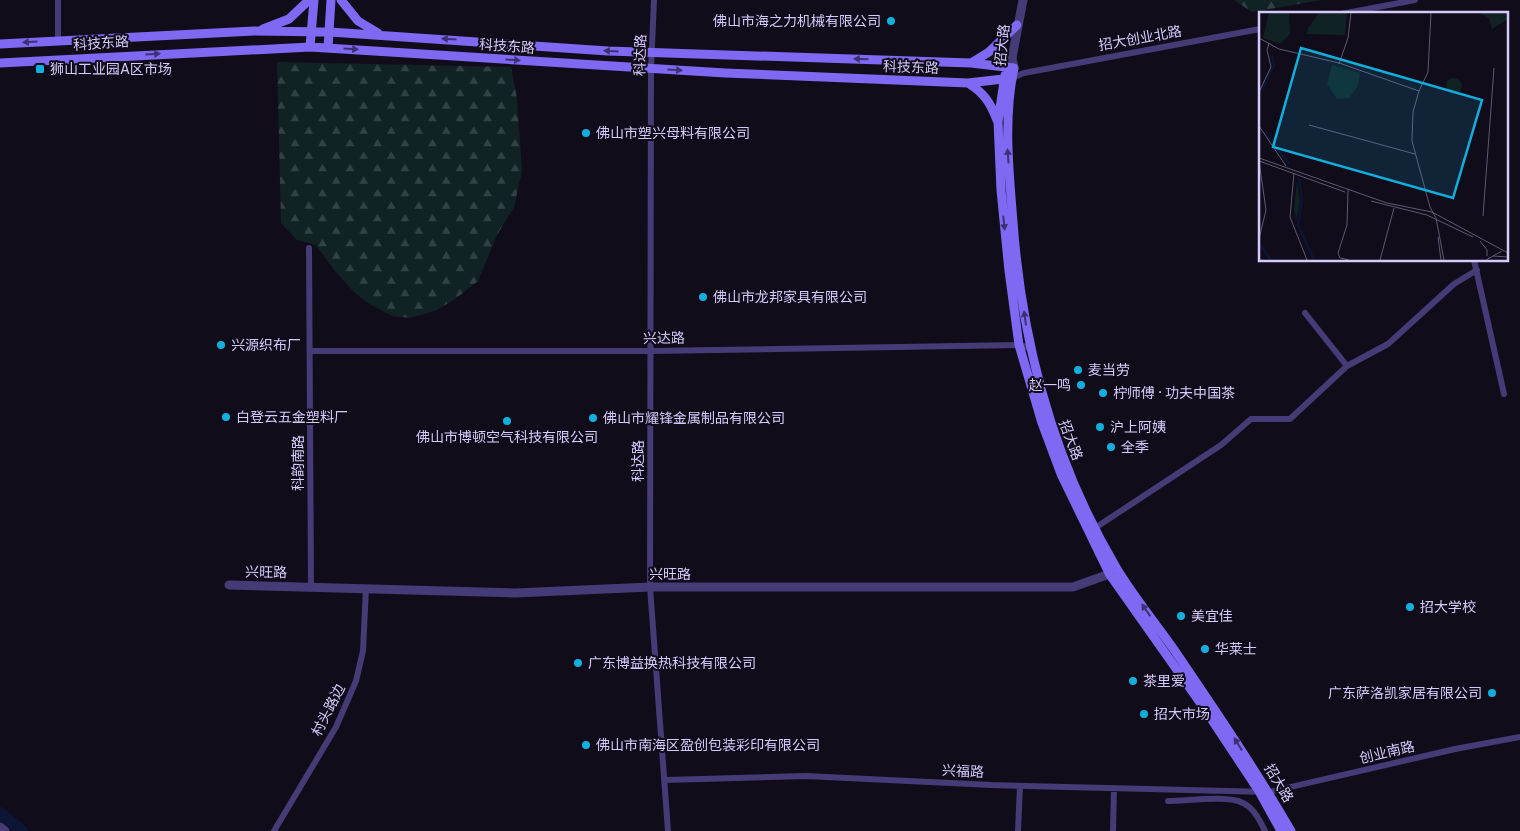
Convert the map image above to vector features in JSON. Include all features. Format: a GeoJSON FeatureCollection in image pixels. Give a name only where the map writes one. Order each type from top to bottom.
{"type":"FeatureCollection","features":[{"type":"Feature","properties":{"kind":"main road"},"geometry":{"type":"LineString","coordinates":[[254,31],[289,19],[308,0]]}},
{"type":"Feature","properties":{"kind":"main road"},"geometry":{"type":"LineString","coordinates":[[310,47],[314,0]]}},
{"type":"Feature","properties":{"kind":"main road"},"geometry":{"type":"LineString","coordinates":[[328,48],[332,0]]}},
{"type":"Feature","properties":{"kind":"main road"},"geometry":{"type":"LineString","coordinates":[[341,0],[358,21],[379,34]]}},
{"type":"Feature","properties":{"kind":"main road"},"geometry":{"type":"LineString","coordinates":[[971,62],[989,52],[1017,25]]}},
{"type":"Feature","properties":{"kind":"main road","name":"科技东路"},"geometry":{"type":"LineString","coordinates":[[0,44],[254,31]]}},
{"type":"Feature","properties":{"kind":"main road"},"geometry":{"type":"LineString","coordinates":[[254,31],[379,34],[652,53],[971,62],[1010,68]]}},
{"type":"Feature","properties":{"kind":"main road","name":"科技东路"},"geometry":{"type":"LineString","coordinates":[[0,64],[183,52],[310,47],[651,69],[968,83],[1008,79]]}},
{"type":"Feature","properties":{"kind":"main road","name":"招大路"},"geometry":{"type":"LineString","coordinates":[[1010,68],[998,122],[1001,190],[1020,345],[1042,423],[1061,474],[1110,575],[1290,831]]}},
{"type":"Feature","properties":{"kind":"main road","name":"招大路"},"geometry":{"type":"LineString","coordinates":[[1008,79],[1007,142],[1015,244],[1030,348],[1046,409],[1064,459],[1095,528],[1118,570],[1233,736],[1264,792],[1281,831]]}},
{"type":"Feature","properties":{"kind":"main road"},"geometry":{"type":"LineString","coordinates":[[968,83],[980,90],[990,101],[998,122]]}},
{"type":"Feature","properties":{"kind":"street"},"geometry":{"type":"LineString","coordinates":[[58,0],[58,40]]}},
{"type":"Feature","properties":{"kind":"street","name":"科达路"},"geometry":{"type":"LineString","coordinates":[[654,0],[651,69],[650,587],[668,831]]}},
{"type":"Feature","properties":{"kind":"street","name":"招大路"},"geometry":{"type":"LineString","coordinates":[[1010,68],[1023,0]]}},
{"type":"Feature","properties":{"kind":"street"},"geometry":{"type":"LineString","coordinates":[[1352,12],[1415,0]]}},
{"type":"Feature","properties":{"kind":"street","name":"招大创业北路"},"geometry":{"type":"LineString","coordinates":[[1008,79],[1024,72],[1259,29]]}},
{"type":"Feature","properties":{"kind":"street"},"geometry":{"type":"LineString","coordinates":[[1010,68],[1024,72]]}},
{"type":"Feature","properties":{"kind":"street","name":"科韵南路"},"geometry":{"type":"LineString","coordinates":[[309,248],[311,587]]}},
{"type":"Feature","properties":{"kind":"street"},"geometry":{"type":"LineString","coordinates":[[1474,261],[1504,394]]}},
{"type":"Feature","properties":{"kind":"street"},"geometry":{"type":"LineString","coordinates":[[1095,528],[1221,446],[1252,419],[1290,419],[1347,366],[1388,344],[1454,284],[1477,270]]}},
{"type":"Feature","properties":{"kind":"street"},"geometry":{"type":"LineString","coordinates":[[1305,313],[1347,366]]}},
{"type":"Feature","properties":{"kind":"street","name":"兴达路"},"geometry":{"type":"LineString","coordinates":[[310,351],[651,351],[1020,345],[1030,348]]}},
{"type":"Feature","properties":{"kind":"street","name":"兴旺路"},"geometry":{"type":"LineString","coordinates":[[229,585],[515,593],[650,587],[1073,587],[1110,575],[1118,570]]}},
{"type":"Feature","properties":{"kind":"street","name":"村头路边"},"geometry":{"type":"LineString","coordinates":[[274,831],[336,727],[356,681],[362,651],[366,588]]}},
{"type":"Feature","properties":{"kind":"street","name":"创业南路"},"geometry":{"type":"LineString","coordinates":[[1264,792],[1455,749],[1520,737]]}},
{"type":"Feature","properties":{"kind":"street","name":"兴福路"},"geometry":{"type":"LineString","coordinates":[[665,780],[806,776],[1020,786],[1264,792]]}},
{"type":"Feature","properties":{"kind":"street"},"geometry":{"type":"LineString","coordinates":[[1018,831],[1020,786]]}},
{"type":"Feature","properties":{"kind":"street"},"geometry":{"type":"LineString","coordinates":[[1113,831],[1114,788]]}},
{"type":"Feature","properties":{"kind":"street"},"geometry":{"type":"LineString","coordinates":[[1168,801],[1232,800],[1245,804],[1258,817],[1265,831]]}},
{"type":"Feature","properties":{"kind":"street"},"geometry":{"type":"LineString","coordinates":[[0,827],[5,831]]}},
{"type":"Feature","properties":{"kind":"green space"},"geometry":{"type":"Polygon","coordinates":[[[1234,0],[1322,0],[1252,12],[1234,0]]]}},
{"type":"Feature","properties":{"kind":"green space"},"geometry":{"type":"Polygon","coordinates":[[[277,62],[511,67],[517,98],[522,171],[514,207],[497,235],[478,281],[455,299],[435,311],[410,318],[392,316],[366,302],[354,292],[334,270],[316,245],[297,240],[281,223],[277,62]]]}},
{"type":"Feature","properties":{"kind":"waterway"},"geometry":{"type":"LineString","coordinates":[[0,813],[22,831]]}},
{"type":"Feature","properties":{"kind":"place","name":"佛山市海之力机械有限公司"},"geometry":{"type":"Point","coordinates":[891,21]}},
{"type":"Feature","properties":{"kind":"place","name":"狮山工业园A区市场"},"geometry":{"type":"Point","coordinates":[40,69]}},
{"type":"Feature","properties":{"kind":"place","name":"佛山市塑兴母料有限公司"},"geometry":{"type":"Point","coordinates":[586,133]}},
{"type":"Feature","properties":{"kind":"place","name":"佛山市龙邦家具有限公司"},"geometry":{"type":"Point","coordinates":[703,297]}},
{"type":"Feature","properties":{"kind":"place","name":"兴源织布厂"},"geometry":{"type":"Point","coordinates":[221,345]}},
{"type":"Feature","properties":{"kind":"place","name":"麦当劳"},"geometry":{"type":"Point","coordinates":[1078,370]}},
{"type":"Feature","properties":{"kind":"place","name":"赵一鸣"},"geometry":{"type":"Point","coordinates":[1081,385]}},
{"type":"Feature","properties":{"kind":"place","name":"柠师傅 · 功夫中国茶"},"geometry":{"type":"Point","coordinates":[1103,393]}},
{"type":"Feature","properties":{"kind":"place","name":"白登云五金塑料厂"},"geometry":{"type":"Point","coordinates":[226,417]}},
{"type":"Feature","properties":{"kind":"place","name":"佛山市耀锋金属制品有限公司"},"geometry":{"type":"Point","coordinates":[593,418]}},
{"type":"Feature","properties":{"kind":"place","name":"佛山市博顿空气科技有限公司"},"geometry":{"type":"Point","coordinates":[507,421]}},
{"type":"Feature","properties":{"kind":"place","name":"沪上阿姨"},"geometry":{"type":"Point","coordinates":[1100,427]}},
{"type":"Feature","properties":{"kind":"place","name":"全季"},"geometry":{"type":"Point","coordinates":[1111,447]}},
{"type":"Feature","properties":{"kind":"place","name":"招大学校"},"geometry":{"type":"Point","coordinates":[1410,607]}},
{"type":"Feature","properties":{"kind":"place","name":"美宜佳"},"geometry":{"type":"Point","coordinates":[1181,616]}},
{"type":"Feature","properties":{"kind":"place","name":"华莱士"},"geometry":{"type":"Point","coordinates":[1205,649]}},
{"type":"Feature","properties":{"kind":"place","name":"广东博益换热科技有限公司"},"geometry":{"type":"Point","coordinates":[578,663]}},
{"type":"Feature","properties":{"kind":"place","name":"茶里爱"},"geometry":{"type":"Point","coordinates":[1133,681]}},
{"type":"Feature","properties":{"kind":"place","name":"广东萨洛凯家居有限公司"},"geometry":{"type":"Point","coordinates":[1492,693]}},
{"type":"Feature","properties":{"kind":"place","name":"招大市场"},"geometry":{"type":"Point","coordinates":[1144,714]}},
{"type":"Feature","properties":{"kind":"place","name":"佛山市南海区盈创包装彩印有限公司"},"geometry":{"type":"Point","coordinates":[586,745]}}]}
